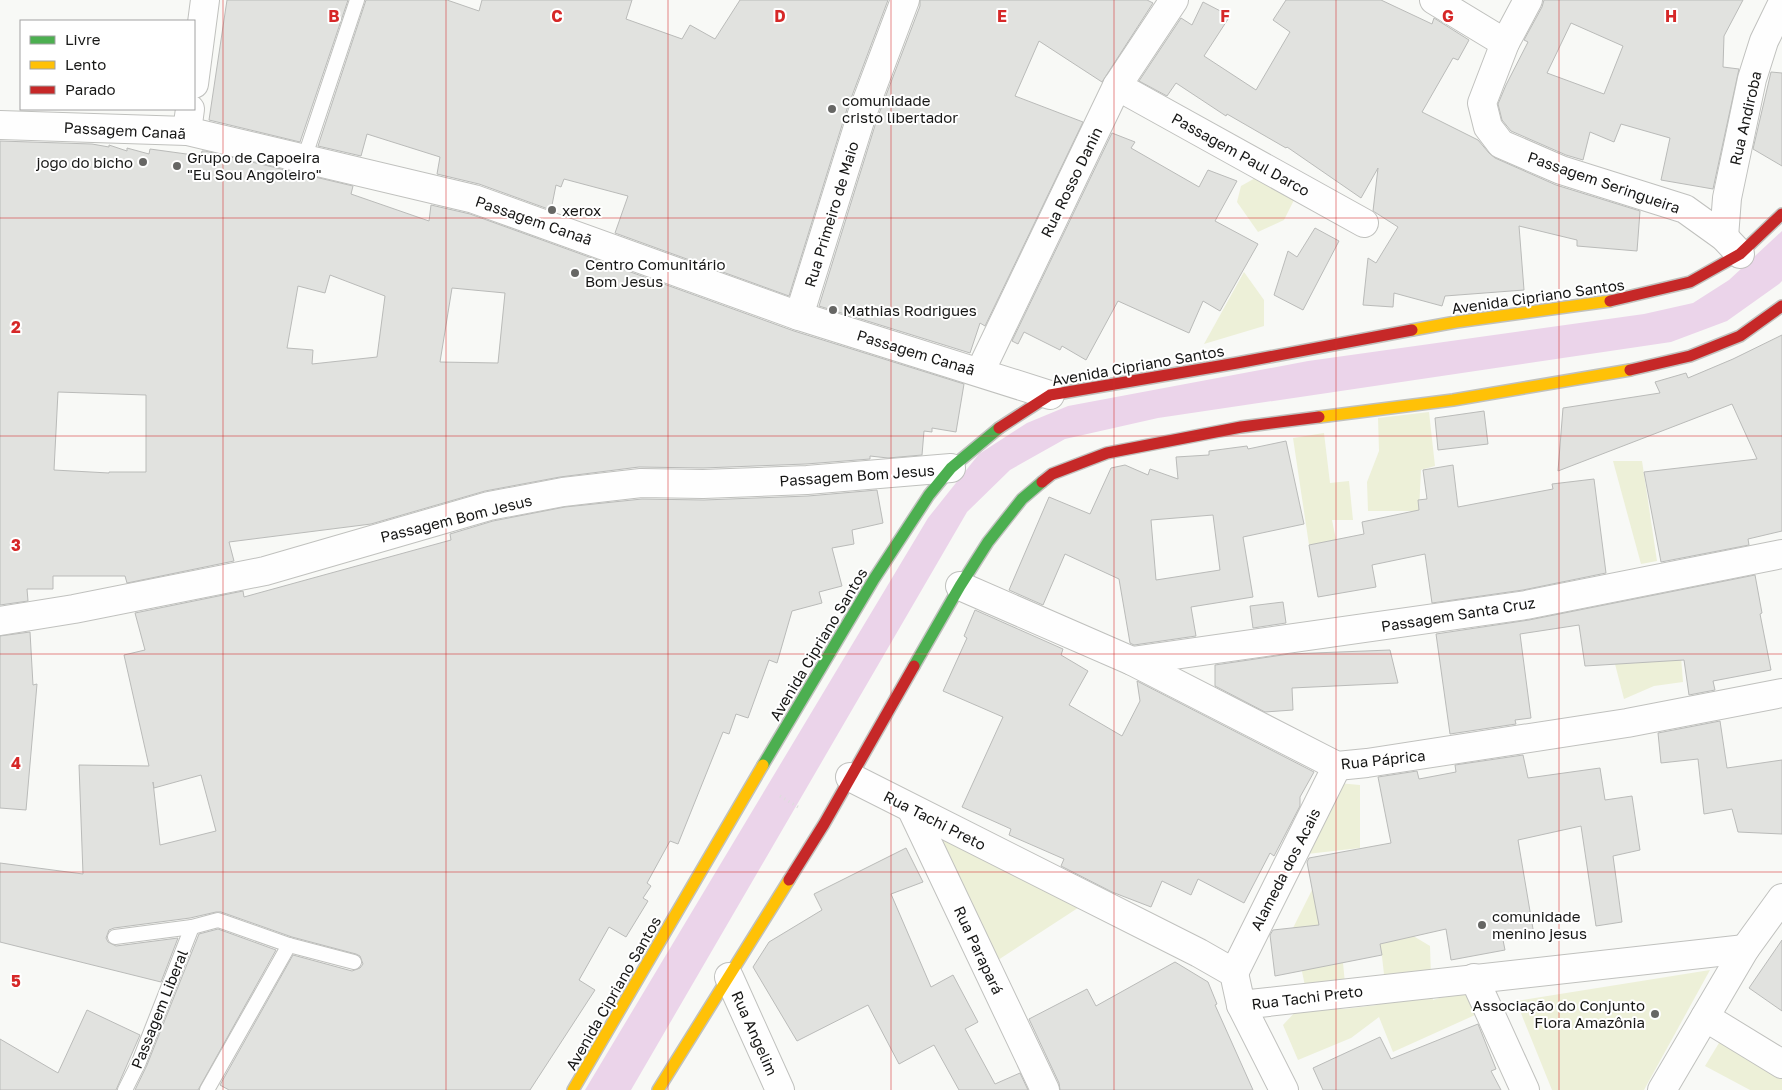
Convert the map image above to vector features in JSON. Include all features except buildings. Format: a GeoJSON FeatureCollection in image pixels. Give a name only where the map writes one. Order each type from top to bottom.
{"type":"FeatureCollection","features":[{"type":"Feature","properties":{"kind":"street"},"geometry":{"type":"LineString","coordinates":[[195,76],[205,0]]}},
{"type":"Feature","properties":{"kind":"street","name":"Rua Primeiro de Maio"},"geometry":{"type":"LineString","coordinates":[[800,316],[862,114],[904,0]]}},
{"type":"Feature","properties":{"kind":"street","name":"Rua Rosso Danin"},"geometry":{"type":"LineString","coordinates":[[980,372],[1117,86],[1174,0]]}},
{"type":"Feature","properties":{"kind":"street"},"geometry":{"type":"LineString","coordinates":[[1434,0],[1504,42],[1528,0]]}},
{"type":"Feature","properties":{"kind":"street","name":"Rua Andiroba"},"geometry":{"type":"LineString","coordinates":[[1732,246],[1727,198],[1752,79],[1764,41],[1782,4]]}},
{"type":"Feature","properties":{"kind":"street","name":"Passagem Seringueira"},"geometry":{"type":"LineString","coordinates":[[1504,42],[1482,103],[1488,127],[1501,144],[1561,170],[1685,209],[1732,246]]}},
{"type":"Feature","properties":{"kind":"street","name":"Passagem Paul Darco"},"geometry":{"type":"LineString","coordinates":[[1117,86],[1364,223]]}},
{"type":"Feature","properties":{"kind":"street","name":"Passagem Canaã"},"geometry":{"type":"LineString","coordinates":[[0,125],[189,120],[304,159],[474,199],[800,316],[1050,395]]}},
{"type":"Feature","properties":{"kind":"street","name":"Avenida Cipriano Santos"},"geometry":{"type":"LineString","coordinates":[[573,1090],[874,579],[929,495],[951,468],[995,430],[1050,395],[1237,363],[1456,322],[1619,300],[1690,282],[1732,246],[1782,214]]}},
{"type":"Feature","properties":{"kind":"street"},"geometry":{"type":"LineString","coordinates":[[658,1090],[824,824],[960,586],[988,542],[1022,499],[1052,474],[1107,453],[1241,427],[1453,400],[1630,370],[1690,356],[1740,336],[1782,306]]}},
{"type":"Feature","properties":{"kind":"street","name":"Passagem Bom Jesus"},"geometry":{"type":"LineString","coordinates":[[0,621],[74,609],[265,571],[488,506],[563,492],[640,483],[703,484],[807,480],[951,468]]}},
{"type":"Feature","properties":{"kind":"street","name":"Passagem Santa Cruz"},"geometry":{"type":"LineString","coordinates":[[1132,661],[1526,604],[1782,554]]}},
{"type":"Feature","properties":{"kind":"street","name":"Rua Páprica"},"geometry":{"type":"LineString","coordinates":[[960,586],[1132,661],[1337,766],[1627,723],[1782,693]]}},
{"type":"Feature","properties":{"kind":"street","name":"Alameda dos Acais"},"geometry":{"type":"LineString","coordinates":[[1234,973],[1337,766]]}},
{"type":"Feature","properties":{"kind":"street","name":"Rua Tachi Preto"},"geometry":{"type":"LineString","coordinates":[[850,777],[912,810],[1199,953],[1234,973],[1241,1005],[1745,948]]}},
{"type":"Feature","properties":{"kind":"street","name":"Rua Parapará"},"geometry":{"type":"LineString","coordinates":[[912,810],[1045,1090]]}},
{"type":"Feature","properties":{"kind":"street"},"geometry":{"type":"LineString","coordinates":[[1662,1090],[1745,948],[1782,898]]}},
{"type":"Feature","properties":{"kind":"street","name":"Rua Angelim"},"geometry":{"type":"LineString","coordinates":[[729,977],[780,1090]]}},
{"type":"Feature","properties":{"kind":"street"},"geometry":{"type":"LineString","coordinates":[[1474,978],[1525,1090]]}},
{"type":"Feature","properties":{"kind":"street"},"geometry":{"type":"LineString","coordinates":[[1241,1005],[1284,1090]]}},
{"type":"Feature","properties":{"kind":"street"},"geometry":{"type":"LineString","coordinates":[[1705,1017],[1782,1064]]}},
{"type":"Feature","properties":{"kind":"lane"},"geometry":{"type":"LineString","coordinates":[[304,159],[357,0]]}},
{"type":"Feature","properties":{"kind":"lane"},"geometry":{"type":"LineString","coordinates":[[115,937],[192,927],[218,920],[289,945],[354,962]]}},
{"type":"Feature","properties":{"kind":"lane","name":"Passagem Liberal"},"geometry":{"type":"LineString","coordinates":[[125,1090],[139,1062],[192,927]]}},
{"type":"Feature","properties":{"kind":"lane"},"geometry":{"type":"LineString","coordinates":[[207,1090],[289,945]]}},
{"type":"Feature","properties":{"kind":"path"},"geometry":{"type":"LineString","coordinates":[[754,780],[801,809]]}},
{"type":"Feature","properties":{"kind":"green space"},"geometry":{"type":"Polygon","coordinates":[[[1257,177],[1296,196],[1284,220],[1258,232],[1237,202],[1241,186],[1257,177]]]}},
{"type":"Feature","properties":{"kind":"green space"},"geometry":{"type":"Polygon","coordinates":[[[1244,272],[1264,300],[1264,326],[1204,344],[1244,272]]]}},
{"type":"Feature","properties":{"kind":"green space"},"geometry":{"type":"Polygon","coordinates":[[[1429,412],[1435,466],[1421,470],[1419,511],[1368,511],[1367,482],[1379,451],[1378,418],[1429,412]]]}},
{"type":"Feature","properties":{"kind":"green space"},"geometry":{"type":"Polygon","coordinates":[[[1324,433],[1330,483],[1349,481],[1353,520],[1332,520],[1336,540],[1309,545],[1293,438],[1324,433]]]}},
{"type":"Feature","properties":{"kind":"green space"},"geometry":{"type":"Polygon","coordinates":[[[1613,461],[1642,461],[1657,561],[1641,564],[1613,461]]]}},
{"type":"Feature","properties":{"kind":"green space"},"geometry":{"type":"Polygon","coordinates":[[[1679,631],[1683,682],[1654,686],[1624,699],[1615,664],[1637,663],[1638,643],[1679,631]]]}},
{"type":"Feature","properties":{"kind":"green space"},"geometry":{"type":"Polygon","coordinates":[[[1338,783],[1360,785],[1360,848],[1307,854],[1338,783]]]}},
{"type":"Feature","properties":{"kind":"green space"},"geometry":{"type":"Polygon","coordinates":[[[926,823],[1084,904],[995,962],[926,823]]]}},
{"type":"Feature","properties":{"kind":"green space"},"geometry":{"type":"Polygon","coordinates":[[[1314,886],[1342,952],[1345,984],[1305,986],[1293,928],[1314,886]]]}},
{"type":"Feature","properties":{"kind":"green space"},"geometry":{"type":"Polygon","coordinates":[[[1367,931],[1405,931],[1430,946],[1431,977],[1385,983],[1381,948],[1367,931]]]}},
{"type":"Feature","properties":{"kind":"green space"},"geometry":{"type":"Polygon","coordinates":[[[1710,970],[1644,1090],[1552,1090],[1516,1001],[1710,970]]]}},
{"type":"Feature","properties":{"kind":"green space"},"geometry":{"type":"Polygon","coordinates":[[[1431,988],[1433,1000],[1467,989],[1476,1004],[1475,1015],[1393,1052],[1379,1017],[1351,1038],[1298,1060],[1283,1025],[1299,1008],[1344,1009],[1377,1005],[1376,997],[1431,988]]]}},
{"type":"Feature","properties":{"kind":"green space"},"geometry":{"type":"Polygon","coordinates":[[[1722,1038],[1782,1073],[1782,1090],[1750,1090],[1705,1066],[1722,1038]]]}},
{"type":"Feature","properties":{"kind":"shaded area"},"geometry":{"type":"Polygon","coordinates":[[[1782,231],[1782,281],[1779,284],[1727,321],[1671,342],[1158,418],[1065,439],[1010,470],[967,512],[631,1090],[585,1090],[928,518],[979,454],[1027,423],[1068,406],[1308,361],[1644,314],[1693,303],[1729,280],[1782,231]]]}},
{"type":"Feature","properties":{"kind":"traffic: fast"},"geometry":{"type":"LineString","coordinates":[[763,765],[874,579],[929,495],[951,468],[999,428]]}},
{"type":"Feature","properties":{"kind":"traffic: fast"},"geometry":{"type":"LineString","coordinates":[[914,666],[988,542],[1022,499],[1042,482]]}},
{"type":"Feature","properties":{"kind":"traffic: slow"},"geometry":{"type":"LineString","coordinates":[[1412,330],[1456,322],[1610,301]]}},
{"type":"Feature","properties":{"kind":"traffic: slow"},"geometry":{"type":"LineString","coordinates":[[1319,417],[1453,400],[1630,370]]}},
{"type":"Feature","properties":{"kind":"traffic: slow"},"geometry":{"type":"LineString","coordinates":[[573,1090],[763,765]]}},
{"type":"Feature","properties":{"kind":"traffic: slow"},"geometry":{"type":"LineString","coordinates":[[658,1090],[789,880]]}},
{"type":"Feature","properties":{"kind":"traffic: jam"},"geometry":{"type":"LineString","coordinates":[[1610,301],[1690,282],[1740,254],[1782,214]]}},
{"type":"Feature","properties":{"kind":"traffic: jam"},"geometry":{"type":"LineString","coordinates":[[1630,370],[1690,356],[1740,336],[1782,306]]}},
{"type":"Feature","properties":{"kind":"traffic: jam"},"geometry":{"type":"LineString","coordinates":[[999,428],[1050,395],[1237,363],[1412,330]]}},
{"type":"Feature","properties":{"kind":"traffic: jam"},"geometry":{"type":"LineString","coordinates":[[1042,482],[1052,474],[1107,453],[1241,427],[1319,417]]}},
{"type":"Feature","properties":{"kind":"traffic: jam"},"geometry":{"type":"LineString","coordinates":[[789,880],[824,824],[914,666]]}},
{"type":"Feature","properties":{"kind":"place","name":"comunidade cristo libertador"},"geometry":{"type":"Point","coordinates":[832,109]}},
{"type":"Feature","properties":{"kind":"place","name":"jogo do bicho"},"geometry":{"type":"Point","coordinates":[143,162]}},
{"type":"Feature","properties":{"kind":"place","name":"Grupo de Capoeira \"Eu Sou Angoleiro\""},"geometry":{"type":"Point","coordinates":[177,166]}},
{"type":"Feature","properties":{"kind":"place","name":"xerox"},"geometry":{"type":"Point","coordinates":[552,210]}},
{"type":"Feature","properties":{"kind":"place","name":"Centro Comunitário Bom Jesus"},"geometry":{"type":"Point","coordinates":[575,273]}},
{"type":"Feature","properties":{"kind":"place","name":"Mathias Rodrigues"},"geometry":{"type":"Point","coordinates":[833,310]}},
{"type":"Feature","properties":{"kind":"place","name":"comunidade menino jesus"},"geometry":{"type":"Point","coordinates":[1482,925]}},
{"type":"Feature","properties":{"kind":"place","name":"Associação do Conjunto Flora Amazônia"},"geometry":{"type":"Point","coordinates":[1655,1014]}}]}
